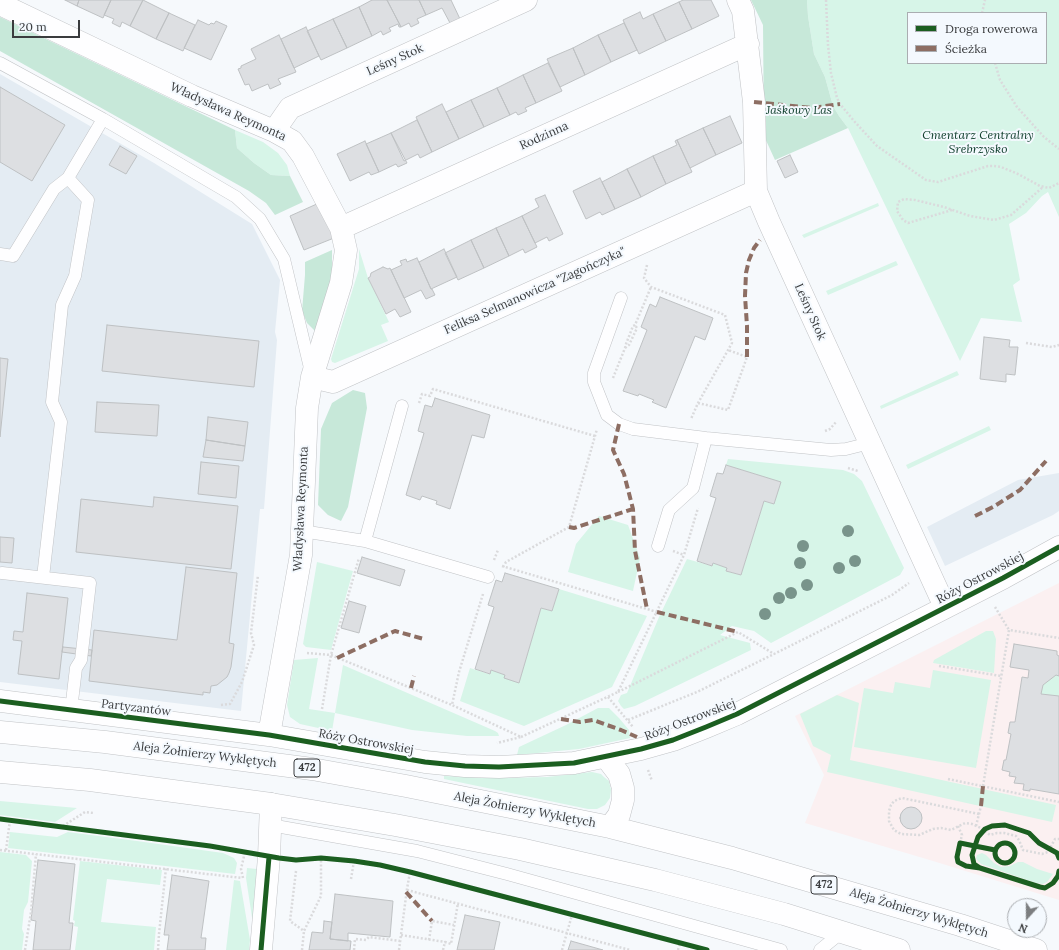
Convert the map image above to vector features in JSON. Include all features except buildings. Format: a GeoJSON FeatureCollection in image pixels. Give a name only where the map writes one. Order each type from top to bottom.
{"type":"FeatureCollection","features":[{"type":"Feature","properties":{"kind":"street","name":"Leśny Stok"},"geometry":{"type":"LineString","coordinates":[[274,131],[290,108],[526,0]]}},
{"type":"Feature","properties":{"kind":"street","name":"Leśny Stok"},"geometry":{"type":"LineString","coordinates":[[738,0],[743,11],[754,102],[756,191],[945,608]]}},
{"type":"Feature","properties":{"kind":"street","name":"Władysława Reymonta"},"geometry":{"type":"LineString","coordinates":[[0,4],[192,96],[274,131],[292,141],[303,156],[341,228],[346,250],[341,283],[312,377],[307,408],[301,555],[270,735]]}},
{"type":"Feature","properties":{"kind":"street","name":"Rodzinna"},"geometry":{"type":"LineString","coordinates":[[341,228],[748,44]]}},
{"type":"Feature","properties":{"kind":"street","name":"Feliksa Selmanowicza \"Zagończyka\""},"geometry":{"type":"LineString","coordinates":[[312,377],[333,382],[756,191]]}},
{"type":"Feature","properties":{"kind":"street","name":"Róży Ostrowskiej"},"geometry":{"type":"LineString","coordinates":[[270,735],[425,762],[465,766],[539,766],[574,763],[641,749],[673,740],[731,717],[945,608],[1059,547]]}},
{"type":"Feature","properties":{"kind":"street","name":"Partyzantów"},"geometry":{"type":"LineString","coordinates":[[0,701],[270,735]]}},
{"type":"Feature","properties":{"kind":"street","name":"Aleja Żołnierzy Wyklętych"},"geometry":{"type":"LineString","coordinates":[[0,732],[105,742],[312,769],[406,786],[610,827],[732,858],[960,925],[1036,950]]}},
{"type":"Feature","properties":{"kind":"street"},"geometry":{"type":"LineString","coordinates":[[606,756],[619,774],[623,788],[623,800],[619,815],[610,827]]}},
{"type":"Feature","properties":{"kind":"street"},"geometry":{"type":"LineString","coordinates":[[0,772],[90,780],[271,815],[395,825],[520,849],[655,880],[784,914],[899,950]]}},
{"type":"Feature","properties":{"kind":"street"},"geometry":{"type":"LineString","coordinates":[[261,950],[271,815]]}},
{"type":"Feature","properties":{"kind":"lane","name":"Władysława Reymonta"},"geometry":{"type":"LineString","coordinates":[[0,63],[103,119],[236,197],[260,219],[284,260],[312,377]]}},
{"type":"Feature","properties":{"kind":"lane"},"geometry":{"type":"LineString","coordinates":[[0,254],[13,256],[54,189],[68,178],[103,119]]}},
{"type":"Feature","properties":{"kind":"lane"},"geometry":{"type":"LineString","coordinates":[[43,577],[61,422],[52,402],[62,305],[75,276],[88,200],[68,178]]}},
{"type":"Feature","properties":{"kind":"lane"},"geometry":{"type":"LineString","coordinates":[[621,298],[594,373],[594,382],[607,415],[619,424],[633,430],[832,450],[846,449],[870,443]]}},
{"type":"Feature","properties":{"kind":"lane"},"geometry":{"type":"LineString","coordinates":[[365,541],[402,406]]}},
{"type":"Feature","properties":{"kind":"lane"},"geometry":{"type":"LineString","coordinates":[[658,546],[668,510],[693,488],[706,438]]}},
{"type":"Feature","properties":{"kind":"lane"},"geometry":{"type":"LineString","coordinates":[[302,531],[365,541],[488,577]]}},
{"type":"Feature","properties":{"kind":"lane"},"geometry":{"type":"LineString","coordinates":[[2,573],[90,583],[81,660],[76,668],[71,710]]}},
{"type":"Feature","properties":{"kind":"lane"},"geometry":{"type":"LineString","coordinates":[[271,815],[507,874],[781,950]]}},
{"type":"Feature","properties":{"kind":"lane"},"geometry":{"type":"LineString","coordinates":[[820,950],[842,932]]}},
{"type":"Feature","properties":{"kind":"path"},"geometry":{"type":"LineString","coordinates":[[826,0],[832,79],[837,98],[854,121],[877,146],[926,180],[938,182],[988,166],[994,166],[1001,167],[1018,174],[1040,186],[1049,188],[1059,183]]}},
{"type":"Feature","properties":{"kind":"path"},"geometry":{"type":"LineString","coordinates":[[982,12],[984,0]]}},
{"type":"Feature","properties":{"kind":"path"},"geometry":{"type":"LineString","coordinates":[[995,64],[1000,80],[1017,107],[1044,137],[1059,149]]}},
{"type":"Feature","properties":{"kind":"path"},"geometry":{"type":"LineString","coordinates":[[952,210],[908,223],[903,220],[897,211],[898,202],[904,199],[915,200],[952,210],[970,216],[994,220],[1011,215],[1044,187]]}},
{"type":"Feature","properties":{"kind":"path"},"geometry":{"type":"LineString","coordinates":[[612,379],[625,348],[629,345],[637,328],[635,325],[651,287],[725,315],[732,343],[698,403],[693,415]]}},
{"type":"Feature","properties":{"kind":"path"},"geometry":{"type":"LineString","coordinates":[[1026,343],[1052,347],[1059,345]]}},
{"type":"Feature","properties":{"kind":"path"},"geometry":{"type":"LineString","coordinates":[[698,403],[728,410],[747,357],[728,350]]}},
{"type":"Feature","properties":{"kind":"path"},"geometry":{"type":"LineString","coordinates":[[431,394],[433,389],[595,436]]}},
{"type":"Feature","properties":{"kind":"path"},"geometry":{"type":"LineString","coordinates":[[823,432],[830,429],[838,420]]}},
{"type":"Feature","properties":{"kind":"path"},"geometry":{"type":"LineString","coordinates":[[690,421],[697,422]]}},
{"type":"Feature","properties":{"kind":"path"},"geometry":{"type":"LineString","coordinates":[[503,567],[506,562],[569,527],[598,425]]}},
{"type":"Feature","properties":{"kind":"path"},"geometry":{"type":"LineString","coordinates":[[843,466],[858,471],[863,475]]}},
{"type":"Feature","properties":{"kind":"path"},"geometry":{"type":"LineString","coordinates":[[618,692],[684,555],[700,502]]}},
{"type":"Feature","properties":{"kind":"path"},"geometry":{"type":"LineString","coordinates":[[322,709],[331,655],[365,541]]}},
{"type":"Feature","properties":{"kind":"path"},"geometry":{"type":"LineString","coordinates":[[495,557],[498,550]]}},
{"type":"Feature","properties":{"kind":"path"},"geometry":{"type":"LineString","coordinates":[[452,705],[459,672],[493,564],[657,612]]}},
{"type":"Feature","properties":{"kind":"path"},"geometry":{"type":"LineString","coordinates":[[216,705],[230,704],[242,682],[254,645],[251,633],[258,575]]}},
{"type":"Feature","properties":{"kind":"path"},"geometry":{"type":"LineString","coordinates":[[628,720],[697,692],[892,595],[914,579]]}},
{"type":"Feature","properties":{"kind":"path"},"geometry":{"type":"LineString","coordinates":[[983,786],[1009,630],[995,607]]}},
{"type":"Feature","properties":{"kind":"path"},"geometry":{"type":"LineString","coordinates":[[1009,630],[1059,638]]}},
{"type":"Feature","properties":{"kind":"path"},"geometry":{"type":"LineString","coordinates":[[497,743],[521,737],[608,697],[738,632],[774,654]]}},
{"type":"Feature","properties":{"kind":"path"},"geometry":{"type":"LineString","coordinates":[[307,653],[331,655],[452,705],[521,737]]}},
{"type":"Feature","properties":{"kind":"path"},"geometry":{"type":"LineString","coordinates":[[939,666],[1001,676]]}},
{"type":"Feature","properties":{"kind":"path"},"geometry":{"type":"LineString","coordinates":[[608,697],[628,720],[634,730]]}},
{"type":"Feature","properties":{"kind":"path"},"geometry":{"type":"LineString","coordinates":[[948,779],[1059,802]]}},
{"type":"Feature","properties":{"kind":"path"},"geometry":{"type":"LineString","coordinates":[[979,814],[902,798],[894,801],[889,811],[889,821],[891,826],[901,834],[919,836],[933,829],[942,828],[951,830],[966,823],[976,826],[982,832],[990,835],[1000,832],[1008,836],[1016,836],[1022,848],[1027,851],[1045,854],[1054,840],[1059,839]]}},
{"type":"Feature","properties":{"kind":"path"},"geometry":{"type":"LineString","coordinates":[[976,826],[981,806]]}},
{"type":"Feature","properties":{"kind":"path"},"geometry":{"type":"LineString","coordinates":[[63,826],[85,812],[94,813]]}},
{"type":"Feature","properties":{"kind":"path"},"geometry":{"type":"LineString","coordinates":[[6,850],[10,820]]}},
{"type":"Feature","properties":{"kind":"path"},"geometry":{"type":"LineString","coordinates":[[958,826],[962,834],[959,850]]}},
{"type":"Feature","properties":{"kind":"path"},"geometry":{"type":"LineString","coordinates":[[1008,836],[1010,826]]}},
{"type":"Feature","properties":{"kind":"path"},"geometry":{"type":"LineString","coordinates":[[982,832],[989,827]]}},
{"type":"Feature","properties":{"kind":"path"},"geometry":{"type":"LineString","coordinates":[[960,843],[968,844]]}},
{"type":"Feature","properties":{"kind":"path"},"geometry":{"type":"LineString","coordinates":[[0,850],[242,878]]}},
{"type":"Feature","properties":{"kind":"path"},"geometry":{"type":"LineString","coordinates":[[25,950],[31,912],[36,854]]}},
{"type":"Feature","properties":{"kind":"path"},"geometry":{"type":"LineString","coordinates":[[302,950],[304,931],[321,896],[321,858]]}},
{"type":"Feature","properties":{"kind":"path"},"geometry":{"type":"LineString","coordinates":[[351,879],[354,861]]}},
{"type":"Feature","properties":{"kind":"path"},"geometry":{"type":"LineString","coordinates":[[158,950],[159,927],[166,868]]}},
{"type":"Feature","properties":{"kind":"path"},"geometry":{"type":"LineString","coordinates":[[296,871],[290,921],[304,931]]}},
{"type":"Feature","properties":{"kind":"path"},"geometry":{"type":"LineString","coordinates":[[399,950],[410,872]]}},
{"type":"Feature","properties":{"kind":"path"},"geometry":{"type":"LineString","coordinates":[[407,890],[630,950]]}},
{"type":"Feature","properties":{"kind":"path"},"geometry":{"type":"LineString","coordinates":[[401,935],[451,944],[458,903]]}},
{"type":"Feature","properties":{"kind":"path"},"geometry":{"type":"LineString","coordinates":[[562,950],[572,915]]}},
{"type":"Feature","properties":{"kind":"path"},"geometry":{"type":"LineString","coordinates":[[429,940],[432,922],[454,925]]}},
{"type":"Feature","properties":{"kind":"path"},"geometry":{"type":"LineString","coordinates":[[354,950],[355,939],[366,940],[369,937],[400,941]]}},
{"type":"Feature","properties":{"kind":"path"},"geometry":{"type":"LineString","coordinates":[[443,950],[444,942]]}},
{"type":"Feature","properties":{"kind":"path"},"geometry":{"type":"LineString","coordinates":[[678,950],[680,943]]}},
{"type":"Feature","properties":{"kind":"shaded area"},"geometry":{"type":"Polygon","coordinates":[[[0,74],[154,163],[252,224],[280,280],[275,332],[277,340],[264,509],[260,509],[241,711],[0,682],[0,74]]]}},
{"type":"Feature","properties":{"kind":"shaded area"},"geometry":{"type":"Polygon","coordinates":[[[1059,473],[1059,511],[945,566],[927,527],[1018,480],[1059,473]]]}},
{"type":"Feature","properties":{"kind":"shaded area"},"geometry":{"type":"Polygon","coordinates":[[[1059,583],[1059,900],[805,823],[824,775],[795,716],[1059,583]]]}},
{"type":"Feature","properties":{"kind":"green space","name":"Jaśkowy Las"},"geometry":{"type":"Polygon","coordinates":[[[751,0],[807,0],[814,54],[825,77],[833,106],[848,128],[775,160],[764,136],[763,25],[751,0]]]}},
{"type":"Feature","properties":{"kind":"green space","name":"Cmentarz Centralny Srebrzysko"},"geometry":{"type":"Polygon","coordinates":[[[807,0],[1059,0],[1059,217],[1048,192],[1042,196],[1026,213],[1009,224],[1020,280],[1013,285],[1022,322],[981,318],[960,361],[848,128],[833,106],[825,77],[814,54],[807,0]]]}},
{"type":"Feature","properties":{"kind":"green space"},"geometry":{"type":"Polygon","coordinates":[[[0,17],[235,130],[237,148],[271,175],[290,176],[303,202],[275,215],[266,203],[249,191],[0,51],[0,17]]]}},
{"type":"Feature","properties":{"kind":"green space"},"geometry":{"type":"Polygon","coordinates":[[[235,130],[263,142],[278,153],[287,165],[290,176],[271,175],[254,163],[237,148],[235,130]]]}},
{"type":"Feature","properties":{"kind":"green space"},"geometry":{"type":"Polygon","coordinates":[[[878,203],[879,206],[804,238],[802,235],[878,203]]]}},
{"type":"Feature","properties":{"kind":"green space"},"geometry":{"type":"Polygon","coordinates":[[[359,249],[368,278],[389,322],[381,325],[388,341],[335,363],[332,362],[331,359],[359,269],[359,249]]]}},
{"type":"Feature","properties":{"kind":"green space"},"geometry":{"type":"Polygon","coordinates":[[[332,250],[332,276],[315,331],[307,323],[302,311],[305,262],[332,250]]]}},
{"type":"Feature","properties":{"kind":"green space"},"geometry":{"type":"Polygon","coordinates":[[[896,261],[898,265],[828,295],[826,291],[896,261]]]}},
{"type":"Feature","properties":{"kind":"green space"},"geometry":{"type":"Polygon","coordinates":[[[957,371],[959,375],[881,409],[880,406],[957,371]]]}},
{"type":"Feature","properties":{"kind":"green space"},"geometry":{"type":"Polygon","coordinates":[[[353,390],[365,393],[367,408],[348,507],[341,521],[328,515],[318,505],[321,429],[332,403],[353,390]]]}},
{"type":"Feature","properties":{"kind":"green space"},"geometry":{"type":"Polygon","coordinates":[[[989,426],[991,430],[908,469],[906,465],[989,426]]]}},
{"type":"Feature","properties":{"kind":"green space"},"geometry":{"type":"Polygon","coordinates":[[[728,459],[843,470],[854,474],[862,481],[904,568],[900,575],[771,643],[754,631],[732,626],[720,635],[750,643],[751,650],[635,706],[624,709],[618,701],[621,695],[627,693],[659,617],[687,559],[712,566],[713,563],[727,568],[726,571],[741,575],[764,501],[774,504],[780,482],[726,465],[728,459]]]}},
{"type":"Feature","properties":{"kind":"green space"},"geometry":{"type":"Polygon","coordinates":[[[599,516],[628,525],[640,558],[633,591],[568,572],[576,544],[599,516]]]}},
{"type":"Feature","properties":{"kind":"green space"},"geometry":{"type":"Polygon","coordinates":[[[317,562],[353,571],[331,650],[306,647],[303,644],[317,562]]]}},
{"type":"Feature","properties":{"kind":"green space"},"geometry":{"type":"Polygon","coordinates":[[[559,589],[647,616],[612,687],[524,726],[460,701],[470,668],[489,674],[491,670],[505,675],[505,678],[519,682],[541,608],[552,611],[559,589]]]}},
{"type":"Feature","properties":{"kind":"green space"},"geometry":{"type":"Polygon","coordinates":[[[986,631],[993,631],[996,639],[994,673],[933,663],[934,660],[986,631]]]}},
{"type":"Feature","properties":{"kind":"green space"},"geometry":{"type":"Polygon","coordinates":[[[318,658],[309,709],[335,713],[332,731],[300,724],[290,717],[287,705],[294,660],[318,658]]]}},
{"type":"Feature","properties":{"kind":"green space"},"geometry":{"type":"Polygon","coordinates":[[[343,665],[495,731],[499,736],[467,736],[412,730],[335,713],[343,665]]]}},
{"type":"Feature","properties":{"kind":"green space"},"geometry":{"type":"Polygon","coordinates":[[[933,670],[991,680],[976,768],[854,747],[864,688],[893,693],[895,682],[930,688],[933,670]]]}},
{"type":"Feature","properties":{"kind":"green space"},"geometry":{"type":"Polygon","coordinates":[[[1056,675],[1059,676],[1059,696],[1041,694],[1043,685],[1056,675]]]}},
{"type":"Feature","properties":{"kind":"green space"},"geometry":{"type":"Polygon","coordinates":[[[837,695],[859,703],[850,760],[1056,805],[1052,822],[827,772],[831,755],[813,746],[800,714],[837,695]]]}},
{"type":"Feature","properties":{"kind":"green space"},"geometry":{"type":"Polygon","coordinates":[[[598,708],[609,708],[629,730],[630,738],[579,749],[517,755],[519,747],[598,708]]]}},
{"type":"Feature","properties":{"kind":"green space"},"geometry":{"type":"Polygon","coordinates":[[[592,772],[601,774],[609,781],[611,790],[610,798],[605,805],[597,809],[588,809],[444,779],[444,776],[504,778],[547,777],[592,772]]]}},
{"type":"Feature","properties":{"kind":"green space"},"geometry":{"type":"Polygon","coordinates":[[[0,801],[77,808],[55,822],[0,815],[0,801]]]}},
{"type":"Feature","properties":{"kind":"green space"},"geometry":{"type":"Polygon","coordinates":[[[10,832],[57,837],[68,832],[137,841],[223,853],[234,858],[237,863],[235,874],[8,848],[10,832]]]}},
{"type":"Feature","properties":{"kind":"green space"},"geometry":{"type":"Polygon","coordinates":[[[0,852],[26,855],[32,861],[28,902],[24,910],[22,950],[0,950],[0,852]]]}},
{"type":"Feature","properties":{"kind":"green space"},"geometry":{"type":"Polygon","coordinates":[[[982,853],[1001,867],[1023,862],[1037,869],[1053,874],[1047,882],[1043,884],[1036,883],[981,864],[976,858],[977,855],[982,853]]]}},
{"type":"Feature","properties":{"kind":"green space"},"geometry":{"type":"Polygon","coordinates":[[[80,861],[162,870],[160,885],[107,879],[101,922],[156,927],[154,950],[75,950],[78,927],[74,926],[75,921],[73,920],[80,861]]]}},
{"type":"Feature","properties":{"kind":"green space"},"geometry":{"type":"Polygon","coordinates":[[[247,868],[257,869],[253,924],[246,878],[247,868]]]}},
{"type":"Feature","properties":{"kind":"green space"},"geometry":{"type":"Polygon","coordinates":[[[234,880],[240,881],[250,940],[249,950],[226,950],[234,880]]]}},
{"type":"Feature","properties":{"kind":"marked path"},"geometry":{"type":"LineString","coordinates":[[754,102],[812,108],[840,104]]}},
{"type":"Feature","properties":{"kind":"marked path"},"geometry":{"type":"LineString","coordinates":[[747,357],[745,296],[746,273],[754,248],[760,240]]}},
{"type":"Feature","properties":{"kind":"marked path"},"geometry":{"type":"LineString","coordinates":[[619,424],[613,450],[624,474],[633,509],[635,551],[647,609]]}},
{"type":"Feature","properties":{"kind":"marked path"},"geometry":{"type":"LineString","coordinates":[[975,516],[993,507],[1020,490],[1046,461]]}},
{"type":"Feature","properties":{"kind":"marked path"},"geometry":{"type":"LineString","coordinates":[[569,527],[574,528],[633,509]]}},
{"type":"Feature","properties":{"kind":"marked path"},"geometry":{"type":"LineString","coordinates":[[657,612],[738,632]]}},
{"type":"Feature","properties":{"kind":"marked path"},"geometry":{"type":"LineString","coordinates":[[337,658],[395,631],[424,639]]}},
{"type":"Feature","properties":{"kind":"marked path"},"geometry":{"type":"LineString","coordinates":[[411,688],[414,676]]}},
{"type":"Feature","properties":{"kind":"marked path"},"geometry":{"type":"LineString","coordinates":[[561,719],[580,722],[593,720],[637,737]]}},
{"type":"Feature","properties":{"kind":"marked path"},"geometry":{"type":"LineString","coordinates":[[981,806],[983,786]]}},
{"type":"Feature","properties":{"kind":"marked path"},"geometry":{"type":"LineString","coordinates":[[406,892],[432,921]]}},
{"type":"Feature","properties":{"kind":"cycle path"},"geometry":{"type":"LineString","coordinates":[[0,701],[269,735],[425,762],[465,766],[499,767],[574,763],[641,749],[673,740],[737,714],[1003,578],[1059,547]]}},
{"type":"Feature","properties":{"kind":"cycle path"},"geometry":{"type":"LineString","coordinates":[[0,819],[210,846],[279,858],[296,860],[321,858],[380,865],[707,950]]}},
{"type":"Feature","properties":{"kind":"cycle path"},"geometry":{"type":"LineString","coordinates":[[1059,858],[1057,853],[1039,843],[1029,833],[1005,825],[992,826],[985,829],[978,837],[972,855],[974,864],[980,868],[1045,888],[1053,883],[1058,876],[1059,871]]}},
{"type":"Feature","properties":{"kind":"cycle path"},"geometry":{"type":"LineString","coordinates":[[980,868],[966,866],[958,862],[957,857],[960,843],[995,850]]}},
{"type":"Feature","properties":{"kind":"cycle path"},"geometry":{"type":"LineString","coordinates":[[1005,843],[1012,846],[1015,853],[1012,860],[1005,863],[998,860],[995,853],[998,846],[1005,843]]}},
{"type":"Feature","properties":{"kind":"cycle path"},"geometry":{"type":"LineString","coordinates":[[261,950],[269,857]]}}]}
